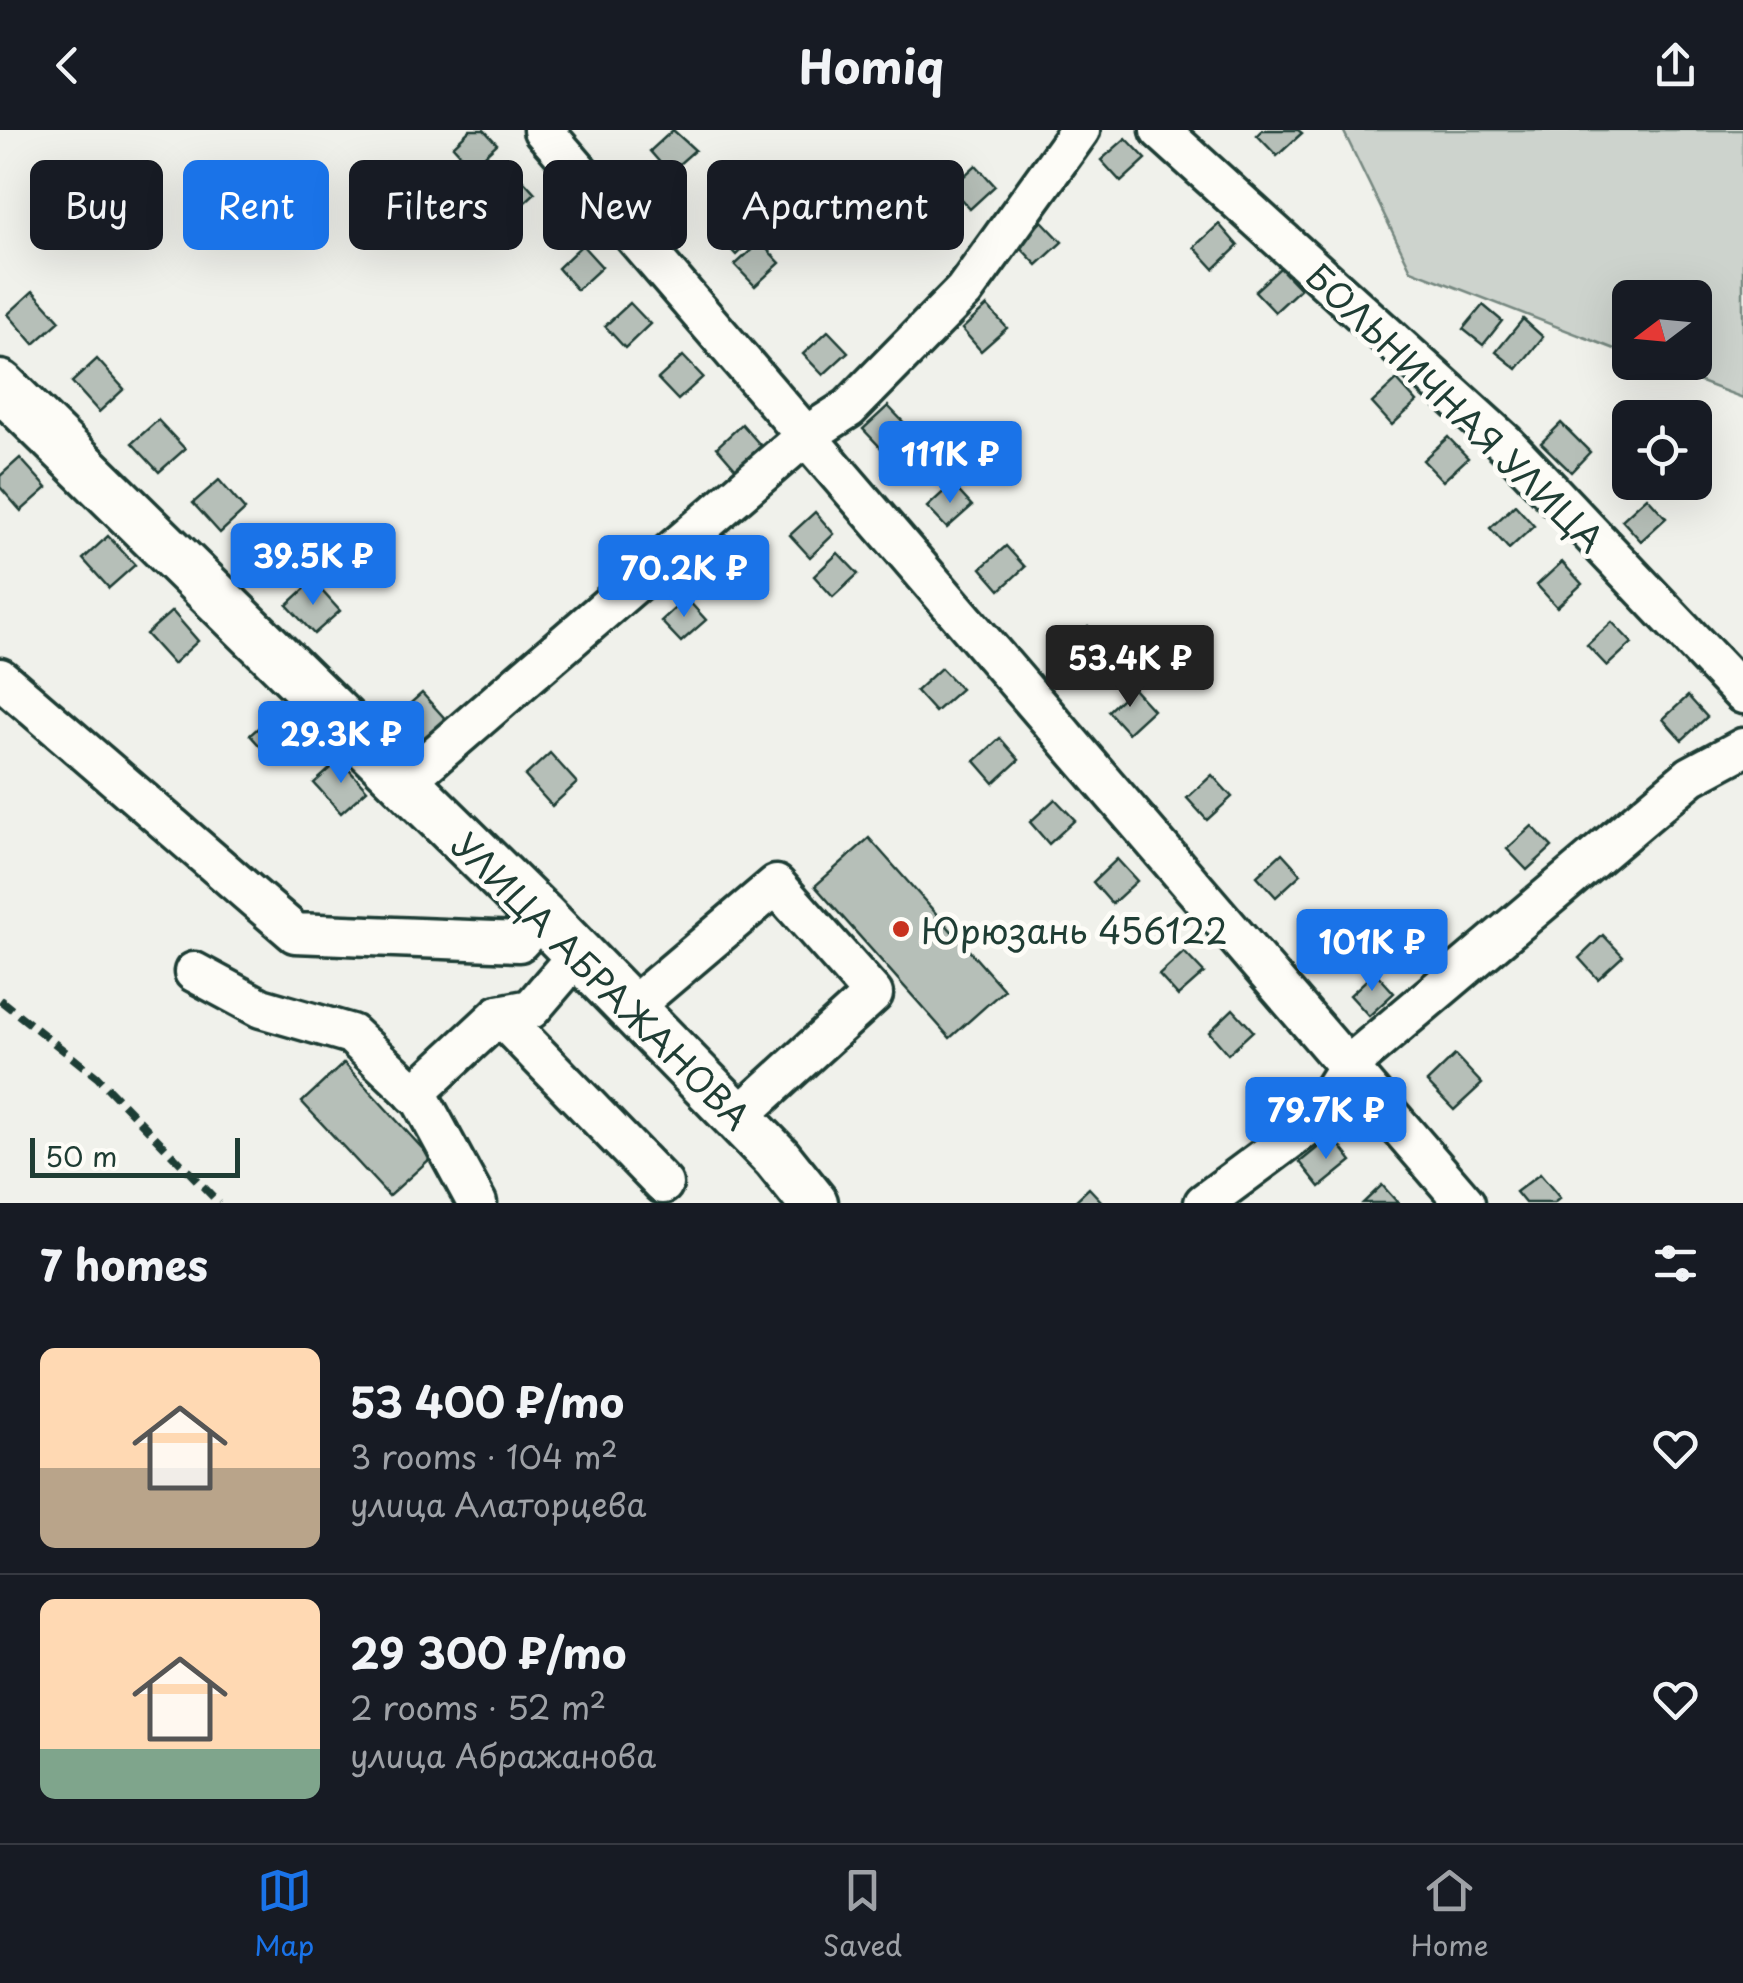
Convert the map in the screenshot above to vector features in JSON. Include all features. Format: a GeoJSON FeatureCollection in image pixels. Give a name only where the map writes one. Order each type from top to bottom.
{"type":"FeatureCollection","features":[{"type":"Feature","properties":{"kind":"main road","name":"УЛИЦА АБРАЖАНОВА"},"geometry":{"type":"LineString","coordinates":[[0,384],[542,917],[738,1118],[813,1203]]}},
{"type":"Feature","properties":{"kind":"street"},"geometry":{"type":"LineString","coordinates":[[543,130],[1465,1203]]}},
{"type":"Feature","properties":{"kind":"street"},"geometry":{"type":"LineString","coordinates":[[406,781],[804,437],[849,408],[964,291],[1080,130]]}},
{"type":"Feature","properties":{"kind":"street","name":"БОЛЬНИЧНАЯ УЛИЦА"},"geometry":{"type":"LineString","coordinates":[[1160,130],[1506,443],[1743,694]]}},
{"type":"Feature","properties":{"kind":"street"},"geometry":{"type":"LineString","coordinates":[[6,687],[295,934],[519,942],[542,917]]}},
{"type":"Feature","properties":{"kind":"street"},"geometry":{"type":"LineString","coordinates":[[1204,1203],[1312,1122],[1348,1066],[1691,776],[1743,748]]}},
{"type":"Feature","properties":{"kind":"street"},"geometry":{"type":"LineString","coordinates":[[631,1008],[776,884],[874,994],[738,1118]]}},
{"type":"Feature","properties":{"kind":"street"},"geometry":{"type":"LineString","coordinates":[[414,1094],[499,1015],[531,1009],[578,954]]}},
{"type":"Feature","properties":{"kind":"street"},"geometry":{"type":"LineString","coordinates":[[194,972],[261,1008],[351,1034],[414,1094],[476,1203]]}},
{"type":"Feature","properties":{"kind":"street"},"geometry":{"type":"LineString","coordinates":[[499,1015],[663,1184]]}},
{"type":"Feature","properties":{"kind":"shaded area"},"geometry":{"type":"Polygon","coordinates":[[[1343,130],[1743,130],[1743,398],[1695,380],[1712,380],[1712,280],[1612,280],[1612,348],[1411,270],[1343,130]]]}},
{"type":"Feature","properties":{"kind":"building"},"geometry":{"type":"Polygon","coordinates":[[[470,130],[484,130],[497,144],[480,160],[466,160],[453,146],[470,130]]]}},
{"type":"Feature","properties":{"kind":"building"},"geometry":{"type":"Polygon","coordinates":[[[673,130],[695,150],[684,160],[658,160],[650,151],[673,130]]]}},
{"type":"Feature","properties":{"kind":"building"},"geometry":{"type":"Polygon","coordinates":[[[1262,130],[1302,133],[1277,156],[1257,135],[1262,130]]]}},
{"type":"Feature","properties":{"kind":"building"},"geometry":{"type":"Polygon","coordinates":[[[1126,138],[1146,159],[1121,182],[1101,160],[1126,138]]]}},
{"type":"Feature","properties":{"kind":"building"},"geometry":{"type":"Polygon","coordinates":[[[976,165],[995,186],[970,209],[964,202],[964,176],[976,165]]]}},
{"type":"Feature","properties":{"kind":"building"},"geometry":{"type":"Polygon","coordinates":[[[523,180],[535,193],[523,204],[523,180]]]}},
{"type":"Feature","properties":{"kind":"building"},"geometry":{"type":"Polygon","coordinates":[[[1042,221],[1062,242],[1037,265],[1017,244],[1042,221]]]}},
{"type":"Feature","properties":{"kind":"building"},"geometry":{"type":"Polygon","coordinates":[[[1219,224],[1238,246],[1214,269],[1194,247],[1219,224]]]}},
{"type":"Feature","properties":{"kind":"building"},"geometry":{"type":"Polygon","coordinates":[[[577,250],[587,250],[602,267],[577,290],[558,268],[577,250]]]}},
{"type":"Feature","properties":{"kind":"building"},"geometry":{"type":"Polygon","coordinates":[[[751,250],[768,250],[780,263],[755,286],[735,265],[751,250]]]}},
{"type":"Feature","properties":{"kind":"building"},"geometry":{"type":"Polygon","coordinates":[[[1280,268],[1300,289],[1275,312],[1255,291],[1280,268]]]}},
{"type":"Feature","properties":{"kind":"building"},"geometry":{"type":"Polygon","coordinates":[[[33,291],[60,321],[34,344],[8,314],[33,291]]]}},
{"type":"Feature","properties":{"kind":"building"},"geometry":{"type":"Polygon","coordinates":[[[630,303],[650,324],[625,348],[605,326],[630,303]]]}},
{"type":"Feature","properties":{"kind":"building"},"geometry":{"type":"Polygon","coordinates":[[[1483,305],[1502,321],[1483,345],[1463,329],[1483,305]]]}},
{"type":"Feature","properties":{"kind":"building"},"geometry":{"type":"Polygon","coordinates":[[[987,306],[1007,328],[981,351],[962,329],[987,306]]]}},
{"type":"Feature","properties":{"kind":"building"},"geometry":{"type":"Polygon","coordinates":[[[1523,319],[1543,337],[1517,369],[1496,352],[1523,319]]]}},
{"type":"Feature","properties":{"kind":"building"},"geometry":{"type":"Polygon","coordinates":[[[828,331],[848,352],[823,375],[803,354],[828,331]]]}},
{"type":"Feature","properties":{"kind":"building"},"geometry":{"type":"Polygon","coordinates":[[[683,356],[703,377],[678,400],[658,379],[683,356]]]}},
{"type":"Feature","properties":{"kind":"building"},"geometry":{"type":"Polygon","coordinates":[[[97,359],[124,389],[99,412],[72,382],[97,359]]]}},
{"type":"Feature","properties":{"kind":"building"},"geometry":{"type":"Polygon","coordinates":[[[1397,380],[1417,402],[1392,425],[1372,403],[1397,380]]]}},
{"type":"Feature","properties":{"kind":"building"},"geometry":{"type":"Polygon","coordinates":[[[888,406],[908,427],[883,450],[863,429],[888,406]]]}},
{"type":"Feature","properties":{"kind":"building"},"geometry":{"type":"Polygon","coordinates":[[[158,420],[185,449],[159,472],[132,443],[158,420]]]}},
{"type":"Feature","properties":{"kind":"building"},"geometry":{"type":"Polygon","coordinates":[[[1561,423],[1590,452],[1571,472],[1541,443],[1561,423]]]}},
{"type":"Feature","properties":{"kind":"building"},"geometry":{"type":"Polygon","coordinates":[[[742,424],[761,446],[736,469],[717,447],[742,424]]]}},
{"type":"Feature","properties":{"kind":"building"},"geometry":{"type":"Polygon","coordinates":[[[1448,437],[1468,458],[1443,481],[1423,460],[1448,437]]]}},
{"type":"Feature","properties":{"kind":"building"},"geometry":{"type":"Polygon","coordinates":[[[20,458],[47,488],[21,511],[0,487],[0,476],[20,458]]]}},
{"type":"Feature","properties":{"kind":"building"},"geometry":{"type":"Polygon","coordinates":[[[219,480],[245,510],[220,533],[193,503],[219,480]]]}},
{"type":"Feature","properties":{"kind":"building"},"geometry":{"type":"Polygon","coordinates":[[[952,484],[972,506],[947,528],[927,507],[952,484]]]}},
{"type":"Feature","properties":{"kind":"building"},"geometry":{"type":"Polygon","coordinates":[[[1644,500],[1650,500],[1666,518],[1641,541],[1622,520],[1644,500]]]}},
{"type":"Feature","properties":{"kind":"building"},"geometry":{"type":"Polygon","coordinates":[[[1515,505],[1534,526],[1509,549],[1490,528],[1515,505]]]}},
{"type":"Feature","properties":{"kind":"building"},"geometry":{"type":"Polygon","coordinates":[[[815,512],[834,534],[810,557],[790,535],[815,512]]]}},
{"type":"Feature","properties":{"kind":"building"},"geometry":{"type":"Polygon","coordinates":[[[108,536],[135,565],[109,588],[83,559],[108,536]]]}},
{"type":"Feature","properties":{"kind":"building"},"geometry":{"type":"Polygon","coordinates":[[[1006,546],[1025,567],[1000,590],[981,568],[1006,546]]]}},
{"type":"Feature","properties":{"kind":"building"},"geometry":{"type":"Polygon","coordinates":[[[838,553],[858,574],[833,597],[814,576],[838,553]]]}},
{"type":"Feature","properties":{"kind":"building"},"geometry":{"type":"Polygon","coordinates":[[[1562,562],[1582,584],[1557,607],[1537,585],[1562,562]]]}},
{"type":"Feature","properties":{"kind":"building"},"geometry":{"type":"Polygon","coordinates":[[[313,581],[340,611],[314,634],[287,605],[313,581]]]}},
{"type":"Feature","properties":{"kind":"building"},"geometry":{"type":"Polygon","coordinates":[[[686,598],[706,620],[681,642],[661,621],[686,598]]]}},
{"type":"Feature","properties":{"kind":"building"},"geometry":{"type":"Polygon","coordinates":[[[172,611],[198,641],[173,664],[146,634],[172,611]]]}},
{"type":"Feature","properties":{"kind":"building"},"geometry":{"type":"Polygon","coordinates":[[[1612,622],[1632,643],[1607,666],[1587,645],[1612,622]]]}},
{"type":"Feature","properties":{"kind":"building"},"geometry":{"type":"Polygon","coordinates":[[[1088,626],[1107,648],[1082,671],[1063,650],[1088,626]]]}},
{"type":"Feature","properties":{"kind":"building"},"geometry":{"type":"Polygon","coordinates":[[[941,668],[961,689],[935,712],[916,691],[941,668]]]}},
{"type":"Feature","properties":{"kind":"building"},"geometry":{"type":"Polygon","coordinates":[[[1133,688],[1153,710],[1128,733],[1108,711],[1133,688]]]}},
{"type":"Feature","properties":{"kind":"building"},"geometry":{"type":"Polygon","coordinates":[[[422,693],[448,722],[423,746],[396,716],[422,693]]]}},
{"type":"Feature","properties":{"kind":"building"},"geometry":{"type":"Polygon","coordinates":[[[1688,696],[1707,717],[1682,740],[1663,719],[1688,696]]]}},
{"type":"Feature","properties":{"kind":"building"},"geometry":{"type":"Polygon","coordinates":[[[276,712],[303,741],[277,765],[250,735],[276,712]]]}},
{"type":"Feature","properties":{"kind":"building"},"geometry":{"type":"Polygon","coordinates":[[[1000,738],[1019,760],[994,783],[975,761],[1000,738]]]}},
{"type":"Feature","properties":{"kind":"building"},"geometry":{"type":"Polygon","coordinates":[[[550,753],[577,783],[552,806],[525,776],[550,753]]]}},
{"type":"Feature","properties":{"kind":"building"},"geometry":{"type":"Polygon","coordinates":[[[340,760],[367,790],[341,813],[314,783],[340,760]]]}},
{"type":"Feature","properties":{"kind":"building"},"geometry":{"type":"Polygon","coordinates":[[[1212,775],[1232,797],[1207,820],[1187,798],[1212,775]]]}},
{"type":"Feature","properties":{"kind":"building"},"geometry":{"type":"Polygon","coordinates":[[[1055,799],[1075,820],[1049,844],[1030,822],[1055,799]]]}},
{"type":"Feature","properties":{"kind":"building"},"geometry":{"type":"Polygon","coordinates":[[[1532,826],[1552,847],[1527,870],[1507,849],[1532,826]]]}},
{"type":"Feature","properties":{"kind":"building"},"geometry":{"type":"Polygon","coordinates":[[[869,838],[1004,990],[950,1038],[815,886],[869,838]]]}},
{"type":"Feature","properties":{"kind":"building"},"geometry":{"type":"Polygon","coordinates":[[[1282,853],[1301,874],[1276,897],[1257,876],[1282,853]]]}},
{"type":"Feature","properties":{"kind":"building"},"geometry":{"type":"Polygon","coordinates":[[[1117,859],[1137,881],[1112,904],[1093,882],[1117,859]]]}},
{"type":"Feature","properties":{"kind":"building"},"geometry":{"type":"Polygon","coordinates":[[[1603,935],[1623,956],[1598,979],[1579,958],[1603,935]]]}},
{"type":"Feature","properties":{"kind":"building"},"geometry":{"type":"Polygon","coordinates":[[[1184,952],[1204,973],[1178,996],[1159,975],[1184,952]]]}},
{"type":"Feature","properties":{"kind":"building"},"geometry":{"type":"Polygon","coordinates":[[[1375,972],[1394,993],[1369,1016],[1350,995],[1375,972]]]}},
{"type":"Feature","properties":{"kind":"building"},"geometry":{"type":"Polygon","coordinates":[[[1233,1009],[1253,1031],[1228,1054],[1209,1032],[1233,1009]]]}},
{"type":"Feature","properties":{"kind":"building"},"geometry":{"type":"Polygon","coordinates":[[[1455,1055],[1482,1084],[1454,1110],[1427,1082],[1455,1055]]]}},
{"type":"Feature","properties":{"kind":"building"},"geometry":{"type":"Polygon","coordinates":[[[344,1063],[431,1158],[389,1196],[302,1102],[344,1063]]]}},
{"type":"Feature","properties":{"kind":"building"},"geometry":{"type":"Polygon","coordinates":[[[1332,1136],[1352,1161],[1320,1187],[1300,1162],[1332,1136]]]}},
{"type":"Feature","properties":{"kind":"building"},"geometry":{"type":"Polygon","coordinates":[[[1540,1174],[1560,1198],[1554,1203],[1525,1203],[1516,1192],[1540,1174]]]}},
{"type":"Feature","properties":{"kind":"building"},"geometry":{"type":"Polygon","coordinates":[[[1382,1185],[1398,1203],[1363,1203],[1382,1185]]]}},
{"type":"Feature","properties":{"kind":"building"},"geometry":{"type":"Polygon","coordinates":[[[1089,1188],[1103,1203],[1073,1203],[1089,1188]]]}},
{"type":"Feature","properties":{"kind":"railway"},"geometry":{"type":"LineString","coordinates":[[0,1000],[97,1077],[219,1203]]}},
{"type":"Feature","properties":{"kind":"place","name":"Юрюзань 456122"},"geometry":{"type":"Point","coordinates":[901,929]}}]}
